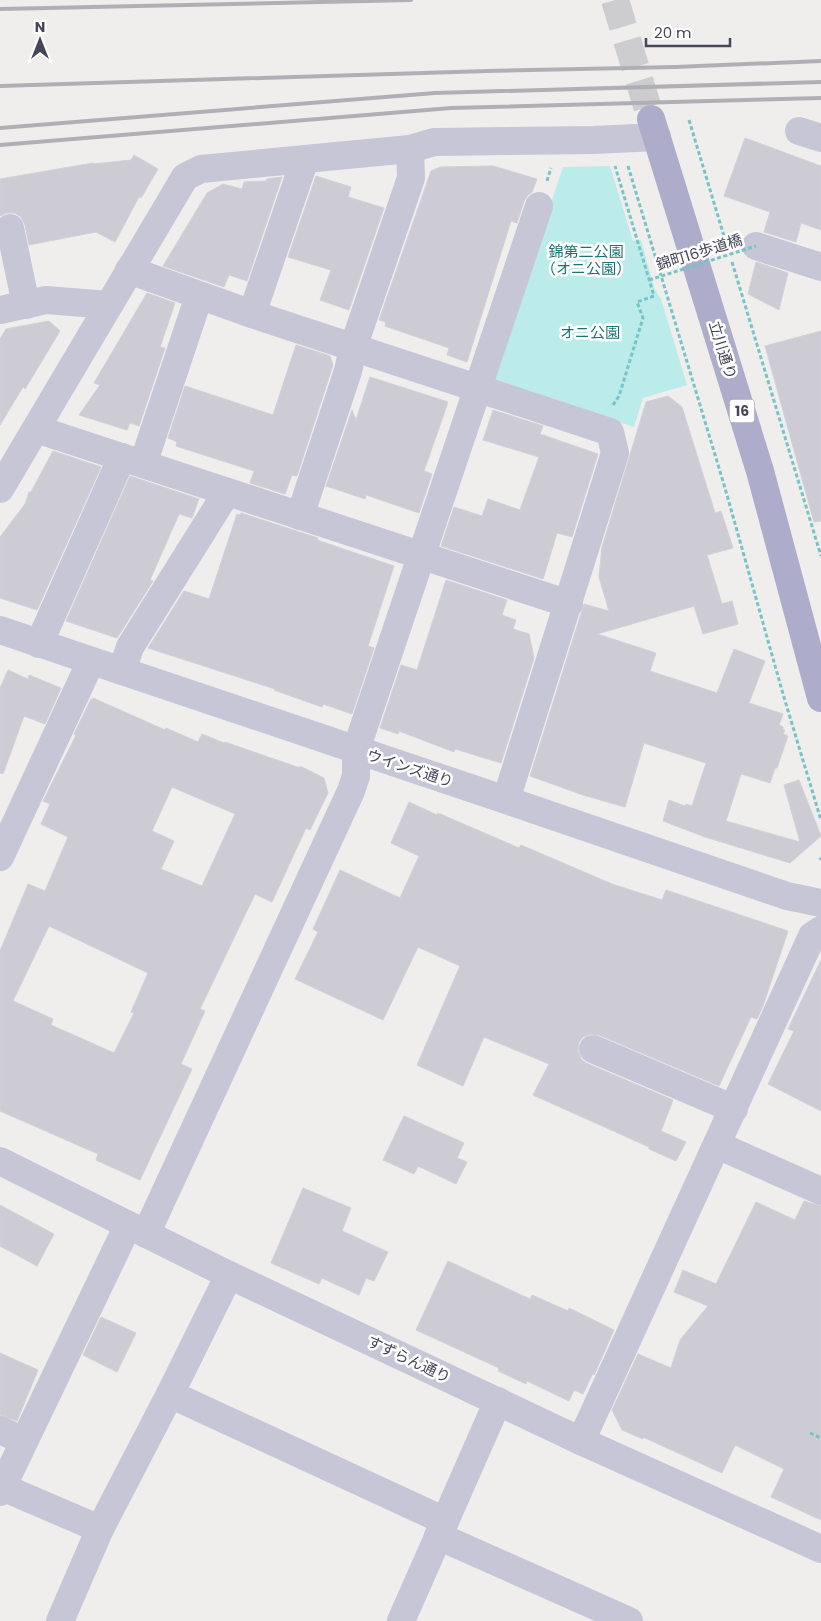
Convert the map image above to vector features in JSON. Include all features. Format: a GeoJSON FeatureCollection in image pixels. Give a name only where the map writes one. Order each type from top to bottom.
{"type":"FeatureCollection","features":[{"type":"Feature","properties":{"kind":"main road","name":"立川通り"},"geometry":{"type":"LineString","coordinates":[[654,128],[760,471],[820,691]]}},
{"type":"Feature","properties":{"kind":"street"},"geometry":{"type":"LineString","coordinates":[[0,489],[185,177],[201,169],[410,149],[434,142],[594,140],[620,138],[654,128]]}},
{"type":"Feature","properties":{"kind":"street"},"geometry":{"type":"LineString","coordinates":[[300,516],[348,371],[353,348],[410,178],[410,149]]}},
{"type":"Feature","properties":{"kind":"street"},"geometry":{"type":"LineString","coordinates":[[252,314],[305,159]]}},
{"type":"Feature","properties":{"kind":"street"},"geometry":{"type":"LineString","coordinates":[[100,1528],[1,1490],[12,1436],[137,1229],[351,791],[356,776],[356,750],[539,206]]}},
{"type":"Feature","properties":{"kind":"street"},"geometry":{"type":"LineString","coordinates":[[10,228],[13,307],[46,300],[109,305]]}},
{"type":"Feature","properties":{"kind":"street"},"geometry":{"type":"LineString","coordinates":[[756,246],[821,268]]}},
{"type":"Feature","properties":{"kind":"street"},"geometry":{"type":"LineString","coordinates":[[129,270],[252,314],[610,432],[616,453],[506,800]]}},
{"type":"Feature","properties":{"kind":"street"},"geometry":{"type":"LineString","coordinates":[[39,644],[133,461],[199,296]]}},
{"type":"Feature","properties":{"kind":"street"},"geometry":{"type":"LineString","coordinates":[[36,429],[569,604]]}},
{"type":"Feature","properties":{"kind":"street"},"geometry":{"type":"LineString","coordinates":[[122,671],[130,647],[227,492]]}},
{"type":"Feature","properties":{"kind":"street","name":"ウインズ通り"},"geometry":{"type":"LineString","coordinates":[[0,630],[786,896],[821,903]]}},
{"type":"Feature","properties":{"kind":"street"},"geometry":{"type":"LineString","coordinates":[[0,857],[91,661]]}},
{"type":"Feature","properties":{"kind":"street"},"geometry":{"type":"LineString","coordinates":[[581,1441],[812,936],[821,930]]}},
{"type":"Feature","properties":{"kind":"street"},"geometry":{"type":"LineString","coordinates":[[593,1049],[734,1109]]}},
{"type":"Feature","properties":{"kind":"street"},"geometry":{"type":"LineString","coordinates":[[717,1145],[821,1191]]}},
{"type":"Feature","properties":{"kind":"street","name":"すずらん通り"},"geometry":{"type":"LineString","coordinates":[[0,1161],[229,1274],[581,1441],[821,1549]]}},
{"type":"Feature","properties":{"kind":"street"},"geometry":{"type":"LineString","coordinates":[[60,1621],[100,1528],[170,1394],[229,1274]]}},
{"type":"Feature","properties":{"kind":"street"},"geometry":{"type":"LineString","coordinates":[[170,1394],[629,1621]]}},
{"type":"Feature","properties":{"kind":"street"},"geometry":{"type":"LineString","coordinates":[[401,1621],[498,1401]]}},
{"type":"Feature","properties":{"kind":"path"},"geometry":{"type":"LineString","coordinates":[[688,120],[821,556]]}},
{"type":"Feature","properties":{"kind":"path"},"geometry":{"type":"LineString","coordinates":[[620,138],[725,488],[783,694],[821,820]]}},
{"type":"Feature","properties":{"kind":"path"},"geometry":{"type":"LineString","coordinates":[[601,428],[604,417],[619,396],[643,318],[637,302],[654,296],[623,190]]}},
{"type":"Feature","properties":{"kind":"path","name":"錦町16歩道橋"},"geometry":{"type":"LineString","coordinates":[[649,280],[756,246]]}},
{"type":"Feature","properties":{"kind":"path"},"geometry":{"type":"LineString","coordinates":[[810,1433],[821,1438]]}},
{"type":"Feature","properties":{"kind":"green space","name":"オニ公園"},"geometry":{"type":"Polygon","coordinates":[[[610,166],[633,241],[641,240],[655,290],[661,299],[687,385],[643,398],[634,427],[496,383],[493,375],[563,167],[610,166]]]}},
{"type":"Feature","properties":{"kind":"building"},"geometry":{"type":"Polygon","coordinates":[[[745,138],[821,166],[821,230],[801,223],[796,242],[764,232],[770,212],[724,196],[745,138]]]}},
{"type":"Feature","properties":{"kind":"building"},"geometry":{"type":"Polygon","coordinates":[[[134,155],[158,169],[141,198],[139,197],[115,242],[96,232],[29,245],[25,225],[21,217],[15,213],[7,213],[0,216],[0,179],[93,163],[131,160],[134,155]]]}},
{"type":"Feature","properties":{"kind":"building"},"geometry":{"type":"Polygon","coordinates":[[[493,166],[537,179],[532,192],[524,201],[517,223],[511,221],[467,362],[447,355],[449,348],[385,326],[386,322],[379,320],[431,171],[440,167],[493,166]]]}},
{"type":"Feature","properties":{"kind":"building"},"geometry":{"type":"Polygon","coordinates":[[[316,176],[351,187],[348,197],[384,208],[349,310],[320,300],[331,270],[288,257],[316,176]]]}},
{"type":"Feature","properties":{"kind":"building"},"geometry":{"type":"Polygon","coordinates":[[[282,177],[247,281],[229,275],[224,287],[163,266],[207,193],[223,184],[242,189],[244,182],[266,181],[267,179],[282,177]]]}},
{"type":"Feature","properties":{"kind":"building"},"geometry":{"type":"Polygon","coordinates":[[[756,262],[788,273],[779,310],[748,294],[756,262]]]}},
{"type":"Feature","properties":{"kind":"building"},"geometry":{"type":"Polygon","coordinates":[[[147,293],[175,303],[160,347],[165,348],[139,426],[130,423],[127,430],[79,415],[100,385],[94,383],[147,293]]]}},
{"type":"Feature","properties":{"kind":"building"},"geometry":{"type":"Polygon","coordinates":[[[49,321],[60,331],[25,389],[23,387],[0,425],[0,339],[6,329],[49,321]]]}},
{"type":"Feature","properties":{"kind":"building"},"geometry":{"type":"Polygon","coordinates":[[[821,331],[821,521],[814,522],[765,346],[821,331]]]}},
{"type":"Feature","properties":{"kind":"building"},"geometry":{"type":"Polygon","coordinates":[[[296,345],[330,356],[333,365],[297,476],[292,475],[285,494],[250,483],[254,471],[176,446],[177,442],[168,438],[185,386],[273,415],[296,345]]]}},
{"type":"Feature","properties":{"kind":"building"},"geometry":{"type":"Polygon","coordinates":[[[370,377],[448,402],[424,471],[432,474],[419,513],[366,495],[365,499],[326,486],[352,410],[356,420],[370,377]]]}},
{"type":"Feature","properties":{"kind":"building"},"geometry":{"type":"Polygon","coordinates":[[[668,396],[682,407],[715,513],[721,511],[733,548],[707,555],[722,604],[732,601],[738,624],[703,634],[694,606],[597,634],[656,653],[650,671],[717,693],[734,649],[765,661],[749,703],[783,714],[779,725],[785,730],[783,734],[788,736],[770,783],[741,774],[726,821],[800,842],[784,785],[799,780],[821,836],[790,863],[705,837],[663,821],[669,800],[685,806],[686,804],[692,806],[706,763],[644,743],[625,807],[583,795],[530,776],[584,604],[609,611],[599,577],[602,547],[646,402],[668,396]]]}},
{"type":"Feature","properties":{"kind":"building"},"geometry":{"type":"Polygon","coordinates":[[[493,410],[543,426],[540,434],[598,454],[572,537],[557,533],[543,579],[441,546],[454,507],[482,516],[488,499],[520,510],[539,457],[483,440],[493,410]]]}},
{"type":"Feature","properties":{"kind":"building"},"geometry":{"type":"Polygon","coordinates":[[[53,451],[101,467],[37,610],[0,598],[0,537],[25,504],[29,492],[31,492],[53,451]]]}},
{"type":"Feature","properties":{"kind":"building"},"geometry":{"type":"Polygon","coordinates":[[[130,476],[199,499],[192,518],[179,514],[150,580],[153,581],[117,638],[66,621],[130,476]]]}},
{"type":"Feature","properties":{"kind":"building"},"geometry":{"type":"Polygon","coordinates":[[[241,513],[318,538],[317,540],[394,566],[368,646],[374,648],[352,714],[323,704],[322,707],[275,689],[148,648],[184,591],[209,599],[237,514],[240,515],[241,513]]]}},
{"type":"Feature","properties":{"kind":"building"},"geometry":{"type":"Polygon","coordinates":[[[446,580],[507,600],[502,615],[516,620],[513,629],[529,634],[534,658],[501,763],[455,749],[454,752],[399,731],[398,734],[380,728],[401,665],[417,670],[446,580]]]}},
{"type":"Feature","properties":{"kind":"building"},"geometry":{"type":"Polygon","coordinates":[[[8,670],[28,679],[29,675],[61,688],[45,724],[24,716],[3,774],[0,773],[0,688],[8,670]]]}},
{"type":"Feature","properties":{"kind":"building"},"geometry":{"type":"Polygon","coordinates":[[[93,698],[165,730],[166,728],[198,742],[202,734],[300,768],[300,766],[324,778],[328,793],[310,830],[306,828],[272,902],[255,894],[200,1009],[205,1011],[181,1064],[192,1069],[140,1180],[96,1160],[98,1154],[0,1111],[0,951],[28,884],[45,891],[68,837],[41,824],[50,804],[43,801],[93,698]],[[172,787],[152,831],[174,841],[161,869],[202,886],[235,814],[172,787]],[[49,926],[13,1001],[53,1019],[51,1025],[114,1053],[134,1013],[131,1012],[148,973],[49,926]]]}},
{"type":"Feature","properties":{"kind":"building"},"geometry":{"type":"Polygon","coordinates":[[[409,802],[519,848],[521,845],[612,884],[662,900],[666,890],[788,931],[763,1006],[757,1019],[751,1017],[719,1086],[599,1035],[591,1034],[583,1037],[579,1042],[578,1051],[581,1059],[586,1063],[673,1100],[661,1131],[686,1142],[676,1161],[533,1095],[549,1064],[484,1037],[463,1086],[417,1065],[460,966],[418,947],[383,1020],[295,979],[318,932],[313,929],[340,870],[400,898],[419,856],[391,843],[409,802]]]}},
{"type":"Feature","properties":{"kind":"building"},"geometry":{"type":"Polygon","coordinates":[[[821,960],[821,1111],[768,1084],[794,1031],[788,1029],[821,960]]]}},
{"type":"Feature","properties":{"kind":"building"},"geometry":{"type":"Polygon","coordinates":[[[404,1116],[464,1143],[457,1158],[467,1162],[456,1184],[418,1166],[414,1174],[383,1160],[404,1116]]]}},
{"type":"Feature","properties":{"kind":"building"},"geometry":{"type":"Polygon","coordinates":[[[303,1188],[351,1208],[342,1231],[388,1252],[374,1281],[366,1278],[359,1295],[322,1278],[319,1284],[271,1263],[303,1188]]]}},
{"type":"Feature","properties":{"kind":"building"},"geometry":{"type":"Polygon","coordinates":[[[804,1201],[821,1206],[821,1520],[771,1497],[784,1469],[735,1445],[722,1473],[643,1437],[643,1439],[622,1430],[612,1410],[638,1354],[671,1368],[680,1340],[708,1306],[674,1292],[683,1270],[716,1284],[756,1202],[795,1220],[804,1201]]]}},
{"type":"Feature","properties":{"kind":"building"},"geometry":{"type":"Polygon","coordinates":[[[0,1205],[54,1234],[37,1266],[0,1246],[0,1205]]]}},
{"type":"Feature","properties":{"kind":"building"},"geometry":{"type":"Polygon","coordinates":[[[448,1261],[530,1299],[532,1295],[568,1311],[569,1308],[614,1330],[594,1375],[593,1373],[583,1394],[574,1390],[569,1401],[527,1381],[526,1384],[498,1371],[499,1368],[416,1330],[448,1261]]]}},
{"type":"Feature","properties":{"kind":"building"},"geometry":{"type":"Polygon","coordinates":[[[101,1317],[136,1333],[117,1372],[83,1355],[101,1317]]]}},
{"type":"Feature","properties":{"kind":"building"},"geometry":{"type":"Polygon","coordinates":[[[0,1353],[38,1370],[17,1421],[0,1415],[0,1353]]]}},
{"type":"Feature","properties":{"kind":"tunnel"},"geometry":{"type":"LineString","coordinates":[[615,0],[651,119]]}},
{"type":"Feature","properties":{"kind":"railway"},"geometry":{"type":"LineString","coordinates":[[0,9],[411,0]]}},
{"type":"Feature","properties":{"kind":"railway"},"geometry":{"type":"LineString","coordinates":[[0,86],[675,67],[821,61]]}},
{"type":"Feature","properties":{"kind":"railway"},"geometry":{"type":"LineString","coordinates":[[0,128],[435,93],[821,82]]}},
{"type":"Feature","properties":{"kind":"railway"},"geometry":{"type":"LineString","coordinates":[[0,145],[451,108],[821,98]]}},
{"type":"Feature","properties":{"kind":"park label","name":"錦第二公園 （オニ公園）"},"geometry":{"type":"Point","coordinates":[586,260]}}]}
